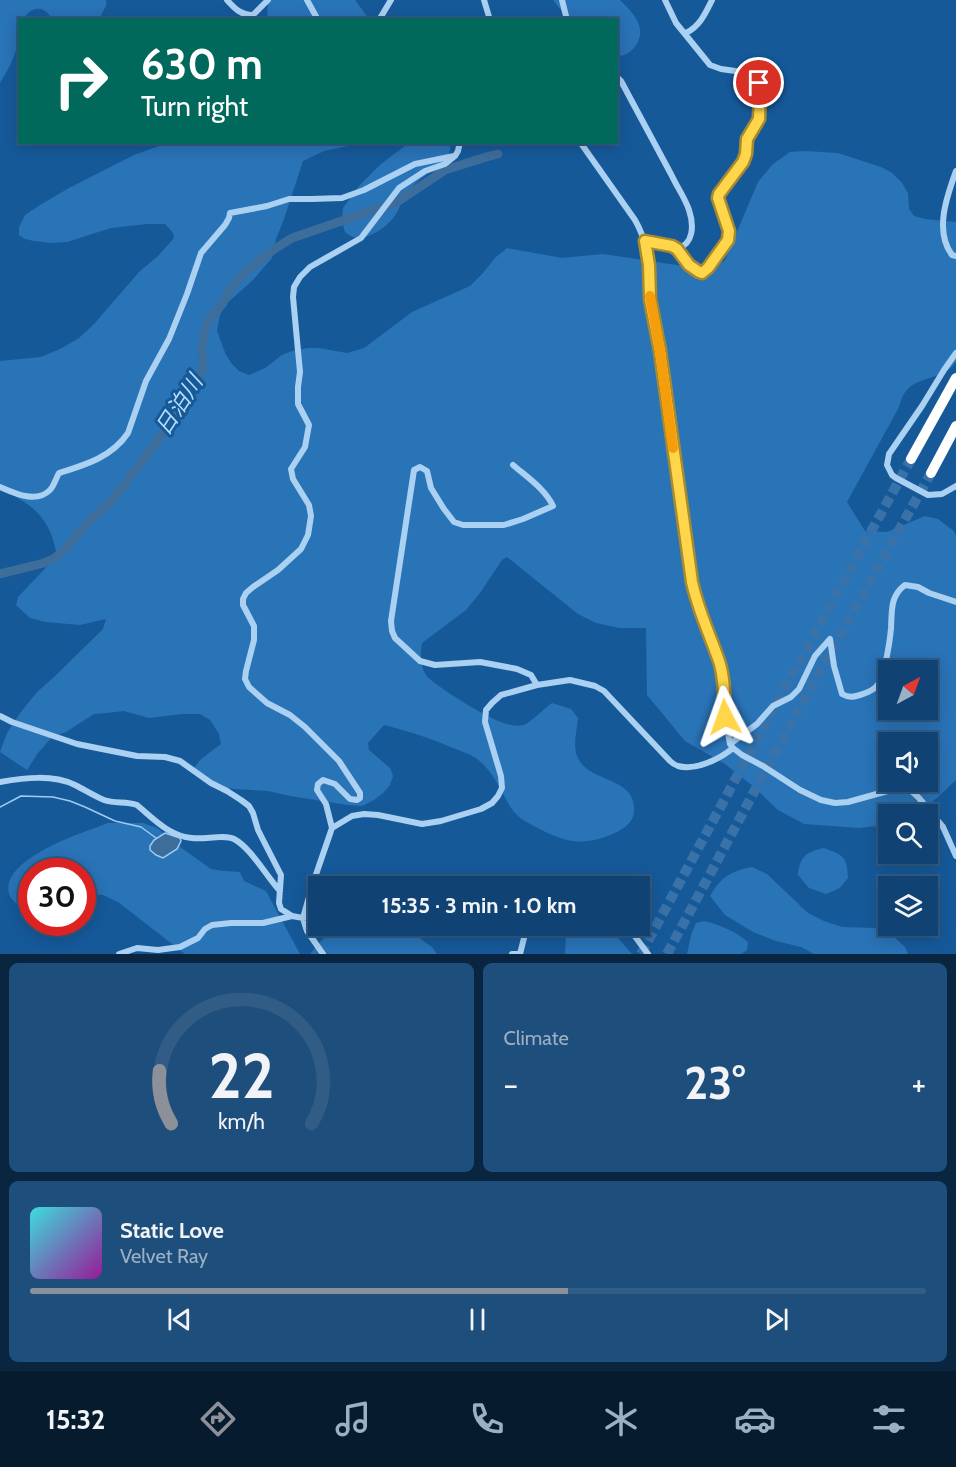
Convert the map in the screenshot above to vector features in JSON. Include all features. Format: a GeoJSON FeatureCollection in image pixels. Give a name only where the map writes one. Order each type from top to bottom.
{"type":"FeatureCollection","features":[{"type":"Feature","properties":{"kind":"highway"},"geometry":{"type":"LineString","coordinates":[[911,459],[956,378]]}},
{"type":"Feature","properties":{"kind":"highway"},"geometry":{"type":"LineString","coordinates":[[931,473],[956,426]]}},
{"type":"Feature","properties":{"kind":"street"},"geometry":{"type":"LineString","coordinates":[[227,0],[235,9],[246,15],[254,15],[268,0]]}},
{"type":"Feature","properties":{"kind":"street"},"geometry":{"type":"LineString","coordinates":[[307,0],[317,18]]}},
{"type":"Feature","properties":{"kind":"street"},"geometry":{"type":"LineString","coordinates":[[380,18],[391,0]]}},
{"type":"Feature","properties":{"kind":"street"},"geometry":{"type":"LineString","coordinates":[[484,0],[489,18]]}},
{"type":"Feature","properties":{"kind":"street"},"geometry":{"type":"LineString","coordinates":[[562,0],[566,18]]}},
{"type":"Feature","properties":{"kind":"street"},"geometry":{"type":"LineString","coordinates":[[645,241],[672,246],[689,265],[699,272],[702,273],[708,268],[728,240],[729,231],[718,198],[719,194],[743,162],[747,139],[759,119],[760,89],[756,74],[710,65],[676,23],[665,0]]}},
{"type":"Feature","properties":{"kind":"street"},"geometry":{"type":"LineString","coordinates":[[686,33],[697,26],[712,0]]}},
{"type":"Feature","properties":{"kind":"street"},"geometry":{"type":"LineString","coordinates":[[618,78],[689,210],[692,236],[684,247],[677,249]]}},
{"type":"Feature","properties":{"kind":"street"},"geometry":{"type":"LineString","coordinates":[[323,954],[307,931],[303,918],[333,828],[326,804],[317,790],[318,784],[323,780],[335,784],[350,799],[357,800],[360,798],[360,793],[339,761],[305,727],[290,715],[267,703],[249,687],[245,679],[254,640],[254,626],[243,605],[243,599],[253,587],[278,570],[301,549],[308,535],[311,516],[309,506],[291,469],[305,447],[309,426],[298,404],[300,372],[294,287],[310,267],[361,238],[399,188],[425,171],[445,164],[458,151],[460,144]]}},
{"type":"Feature","properties":{"kind":"street"},"geometry":{"type":"LineString","coordinates":[[581,144],[635,220],[645,241],[649,265],[650,299],[660,351],[692,582],[695,598],[720,663],[725,717],[731,746],[800,790],[821,800],[835,803],[848,802],[907,787],[943,827],[956,856]]}},
{"type":"Feature","properties":{"kind":"street"},"geometry":{"type":"LineString","coordinates":[[0,487],[31,497],[41,495],[50,490],[59,473],[96,460],[113,450],[123,440],[128,433],[146,381],[169,339],[201,253],[225,225],[230,213],[267,206],[288,199],[342,198],[364,190],[415,164],[454,156]]}},
{"type":"Feature","properties":{"kind":"street"},"geometry":{"type":"LineString","coordinates":[[956,171],[949,191],[943,231],[948,250],[956,256]]}},
{"type":"Feature","properties":{"kind":"street"},"geometry":{"type":"LineString","coordinates":[[956,353],[889,454],[887,465],[891,475],[928,495],[942,494],[956,486]]}},
{"type":"Feature","properties":{"kind":"street"},"geometry":{"type":"LineString","coordinates":[[513,465],[529,478],[552,506],[504,525],[474,526],[454,522],[431,488],[427,471],[420,467],[414,470],[391,621],[392,631],[395,638],[420,661],[435,665],[480,662],[517,669],[531,675],[537,685]]}},
{"type":"Feature","properties":{"kind":"street"},"geometry":{"type":"LineString","coordinates":[[333,828],[352,816],[364,814],[422,824],[441,821],[481,809],[492,802],[502,788],[501,776],[485,722],[486,710],[501,695],[537,685],[570,680],[595,686],[604,691],[670,761],[678,766],[699,765],[725,755],[731,746],[773,706],[791,697],[799,689],[815,656],[830,639],[834,666],[842,694],[852,697],[874,689],[884,670],[892,604],[899,590],[905,585],[918,587],[956,602]]}},
{"type":"Feature","properties":{"kind":"street"},"geometry":{"type":"LineString","coordinates":[[0,716],[77,744],[136,756],[165,757],[180,762],[211,783],[226,790],[249,806],[253,813],[258,830],[280,874],[279,903],[281,909],[292,916],[308,917]]}},
{"type":"Feature","properties":{"kind":"street"},"geometry":{"type":"LineString","coordinates":[[0,782],[20,779],[59,780],[104,800],[137,805],[169,831],[181,836],[230,837],[240,843],[280,891]]}},
{"type":"Feature","properties":{"kind":"street"},"geometry":{"type":"LineString","coordinates":[[119,954],[137,948],[158,950],[180,947],[198,938],[205,929],[212,925],[262,923],[292,916]]}},
{"type":"Feature","properties":{"kind":"street"},"geometry":{"type":"LineString","coordinates":[[512,954],[520,954],[524,936]]}},
{"type":"Feature","properties":{"kind":"street"},"geometry":{"type":"LineString","coordinates":[[635,936],[648,954]]}},
{"type":"Feature","properties":{"kind":"shaded area"},"geometry":{"type":"Polygon","coordinates":[[[0,0],[106,0],[106,6],[100,18],[51,18],[45,11],[38,9],[30,12],[25,18],[18,18],[18,41],[15,53],[0,83],[0,0]]]}},
{"type":"Feature","properties":{"kind":"shaded area"},"geometry":{"type":"Polygon","coordinates":[[[268,0],[355,0],[368,18],[267,18],[268,0]]]}},
{"type":"Feature","properties":{"kind":"shaded area"},"geometry":{"type":"Polygon","coordinates":[[[553,0],[620,0],[637,20],[639,38],[632,50],[618,56],[618,18],[567,18],[553,0]]]}},
{"type":"Feature","properties":{"kind":"shaded area"},"geometry":{"type":"Polygon","coordinates":[[[164,144],[358,144],[324,151],[303,161],[276,239],[272,258],[253,280],[225,305],[220,315],[217,331],[226,355],[239,371],[249,375],[292,351],[319,348],[347,353],[364,348],[412,312],[470,286],[507,248],[562,258],[603,254],[710,270],[725,260],[758,182],[773,164],[790,152],[838,153],[881,167],[892,173],[908,193],[909,209],[914,216],[956,222],[956,362],[946,371],[916,383],[906,391],[847,502],[865,531],[887,532],[925,516],[938,519],[954,531],[956,536],[956,780],[929,804],[878,804],[878,826],[859,828],[804,824],[778,810],[725,764],[685,741],[647,695],[646,628],[619,628],[596,623],[578,614],[507,557],[502,560],[466,610],[422,643],[423,667],[426,675],[445,690],[505,724],[519,726],[526,724],[552,703],[571,709],[578,718],[575,743],[578,758],[592,772],[628,791],[633,800],[632,820],[622,829],[610,835],[590,841],[572,841],[545,832],[516,814],[496,780],[474,757],[428,738],[384,725],[368,743],[369,750],[390,768],[393,776],[390,785],[383,793],[362,806],[268,791],[219,788],[194,768],[201,759],[221,744],[219,734],[210,720],[200,714],[149,718],[124,711],[94,714],[66,732],[52,737],[27,770],[0,752],[7,733],[37,692],[103,629],[106,619],[80,625],[45,622],[30,618],[16,605],[18,597],[57,556],[50,531],[39,514],[0,488],[0,361],[41,357],[79,338],[139,272],[174,238],[173,233],[165,224],[147,224],[111,228],[67,242],[51,243],[25,239],[19,235],[19,227],[25,215],[134,155],[164,144]]]}},
{"type":"Feature","properties":{"kind":"shaded area"},"geometry":{"type":"Polygon","coordinates":[[[408,144],[450,144],[450,150],[443,162],[413,186],[404,197],[393,219],[371,235],[359,238],[350,236],[345,232],[342,222],[343,208],[359,186],[381,164],[408,144]]]}},
{"type":"Feature","properties":{"kind":"shaded area"},"geometry":{"type":"Polygon","coordinates":[[[108,823],[143,823],[157,828],[211,869],[240,872],[244,881],[266,891],[300,954],[185,954],[118,902],[103,895],[96,895],[96,858],[30,858],[64,840],[108,823]]]}},
{"type":"Feature","properties":{"kind":"shaded area"},"geometry":{"type":"Polygon","coordinates":[[[165,833],[180,838],[181,841],[177,849],[163,858],[150,850],[150,846],[154,840],[165,833]]]}},
{"type":"Feature","properties":{"kind":"shaded area"},"geometry":{"type":"Polygon","coordinates":[[[824,848],[843,857],[848,878],[840,888],[826,894],[809,888],[798,875],[802,859],[813,851],[824,848]]]}},
{"type":"Feature","properties":{"kind":"shaded area"},"geometry":{"type":"Polygon","coordinates":[[[752,867],[767,874],[808,913],[842,927],[878,929],[878,936],[893,936],[905,947],[908,954],[814,954],[801,947],[753,932],[725,915],[710,896],[718,884],[727,876],[752,867]]]}},
{"type":"Feature","properties":{"kind":"shaded area"},"geometry":{"type":"Polygon","coordinates":[[[17,869],[18,904],[9,894],[10,881],[17,869]]]}},
{"type":"Feature","properties":{"kind":"shaded area"},"geometry":{"type":"Polygon","coordinates":[[[705,921],[728,929],[743,938],[748,942],[747,950],[741,954],[687,954],[696,923],[705,921]]]}},
{"type":"Feature","properties":{"kind":"shaded area"},"geometry":{"type":"Polygon","coordinates":[[[325,936],[417,936],[432,947],[437,954],[310,954],[325,936]]]}},
{"type":"Feature","properties":{"kind":"shaded area"},"geometry":{"type":"Polygon","coordinates":[[[566,936],[615,936],[632,954],[565,954],[566,936]]]}},
{"type":"Feature","properties":{"kind":"waterway","name":"日泊川"},"geometry":{"type":"LineString","coordinates":[[0,574],[55,558],[93,517],[110,503],[190,395],[203,369],[202,348],[205,328],[243,274],[292,238],[397,202],[445,170],[498,154]]}},
{"type":"Feature","properties":{"kind":"waterway"},"geometry":{"type":"LineString","coordinates":[[0,807],[21,796],[53,797],[70,801],[115,821],[141,827],[156,838]]}},
{"type":"Feature","properties":{"kind":"tunnel"},"geometry":{"type":"LineString","coordinates":[[641,954],[911,459]]}},
{"type":"Feature","properties":{"kind":"tunnel"},"geometry":{"type":"LineString","coordinates":[[667,954],[789,727],[931,473]]}},
{"type":"Feature","properties":{"kind":"slow traffic"},"geometry":{"type":"LineString","coordinates":[[650,296],[673,448]]}},
{"type":"Feature","properties":{"kind":"route"},"geometry":{"type":"LineString","coordinates":[[725,717],[720,663],[695,598],[692,582],[660,351],[650,299],[649,265],[645,241],[672,246],[689,265],[699,272],[702,273],[708,268],[728,240],[729,231],[718,198],[743,162],[747,139],[759,119],[759,83]]}}]}
